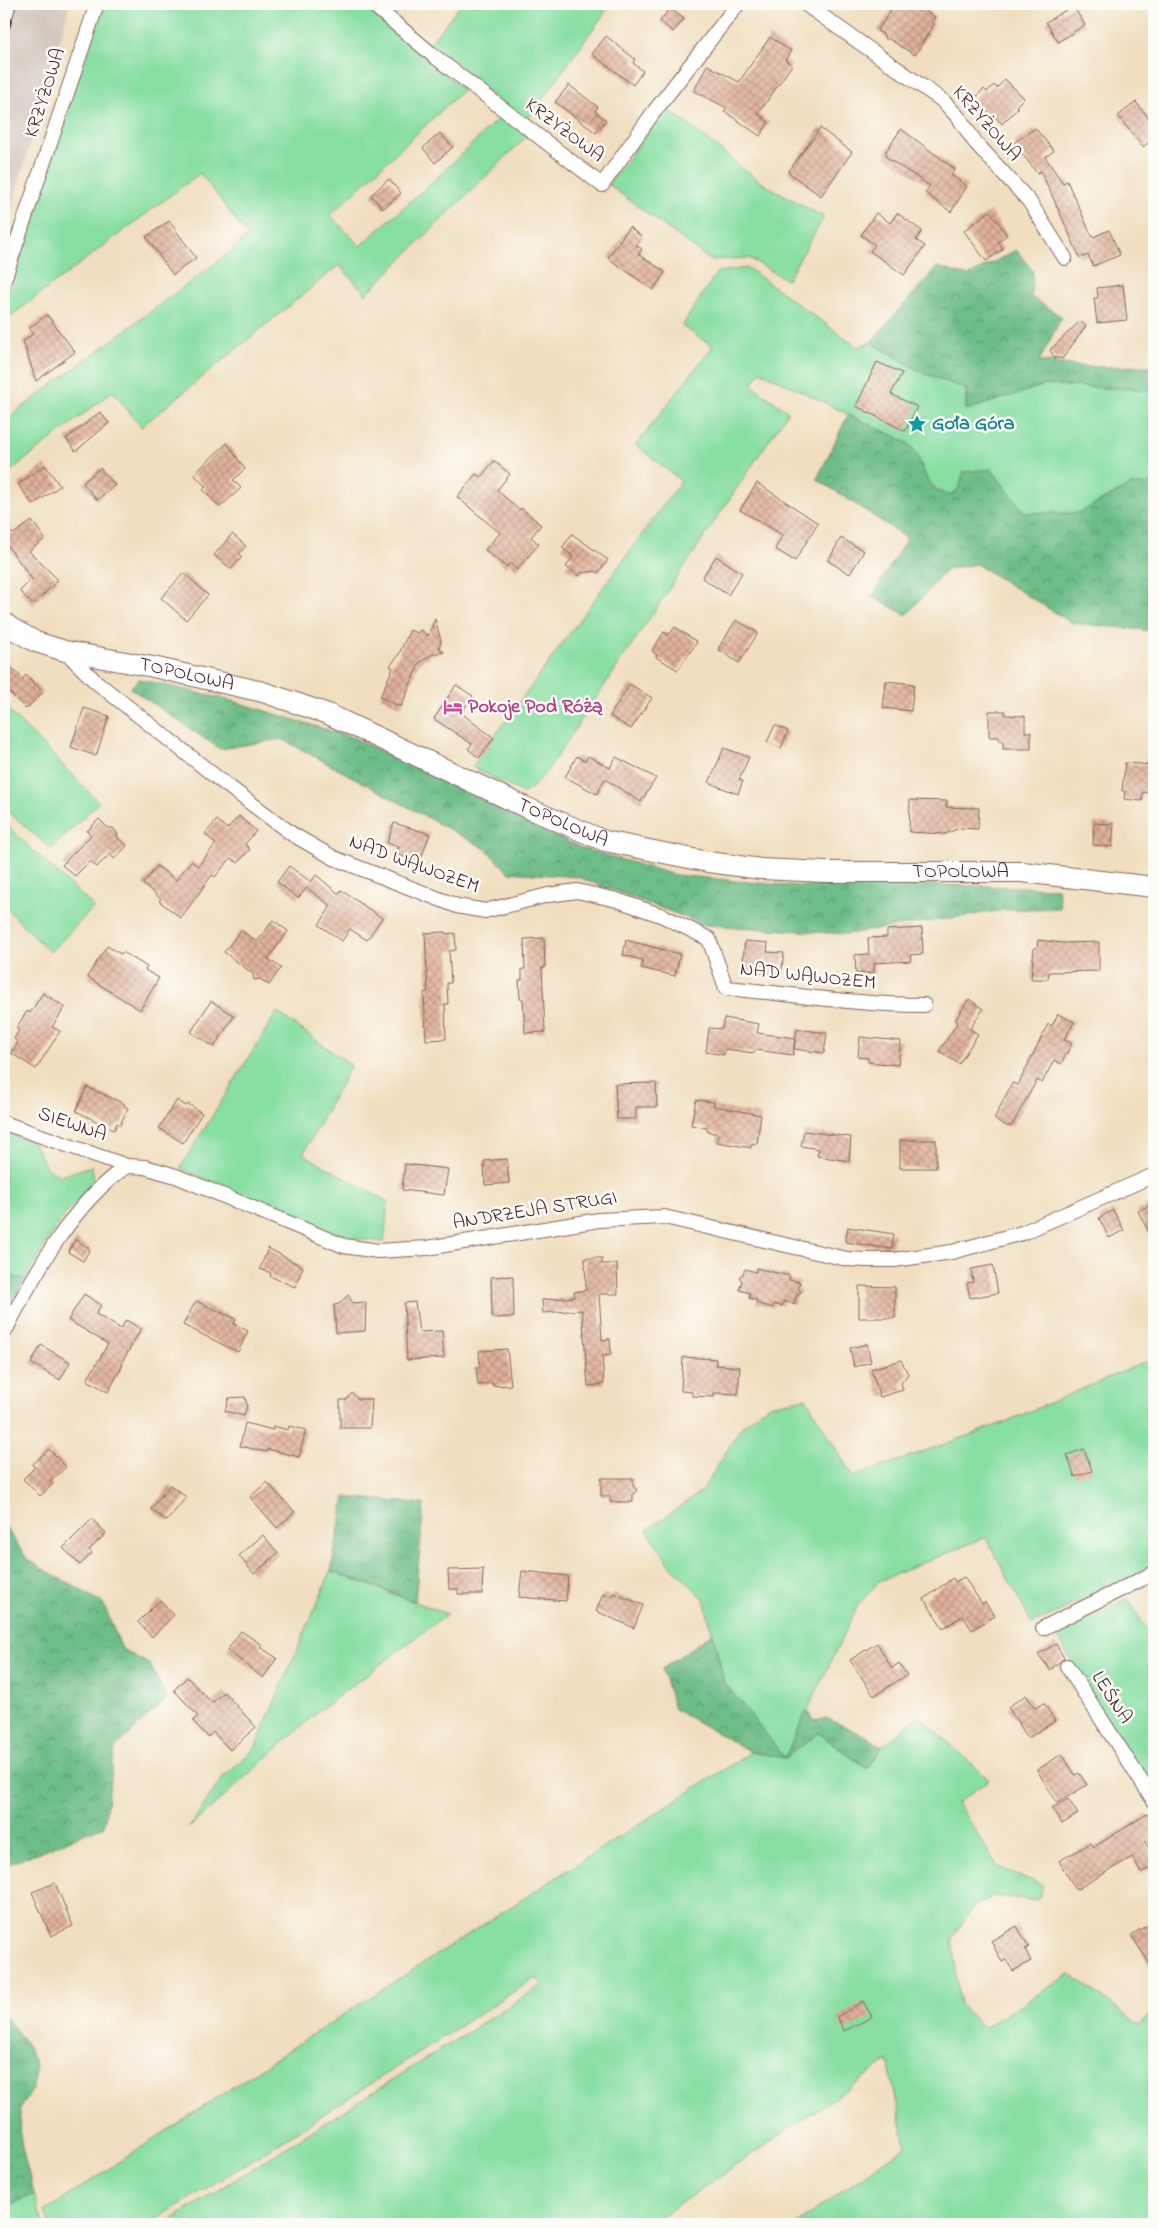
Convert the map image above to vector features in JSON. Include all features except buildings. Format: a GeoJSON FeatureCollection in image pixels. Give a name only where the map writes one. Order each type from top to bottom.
{"type":"FeatureCollection","features":[{"type":"Feature","properties":{"kind":"street","name":"KRZYŻOWA"},"geometry":{"type":"LineString","coordinates":[[4,280],[97,4]]}},
{"type":"Feature","properties":{"kind":"street","name":"KRZYŻOWA"},"geometry":{"type":"LineString","coordinates":[[372,4],[434,56],[602,185],[653,113],[738,4]]}},
{"type":"Feature","properties":{"kind":"street","name":"KRZYŻOWA"},"geometry":{"type":"LineString","coordinates":[[805,4],[943,101],[959,118],[975,142],[1029,201],[1065,258]]}},
{"type":"Feature","properties":{"kind":"street","name":"TOPOLOWA"},"geometry":{"type":"LineString","coordinates":[[4,622],[36,642],[65,652],[154,666],[263,692],[328,714],[525,807],[605,841],[708,862],[761,869],[825,872],[1022,872],[1154,887]]}},
{"type":"Feature","properties":{"kind":"street","name":"NAD WĄWOZEM"},"geometry":{"type":"LineString","coordinates":[[65,652],[95,681],[220,780],[292,834],[334,858],[457,906],[485,911],[548,895],[577,892],[617,900],[663,916],[709,939],[726,988],[871,1004],[924,1005]]}},
{"type":"Feature","properties":{"kind":"street","name":"SIEWNA"},"geometry":{"type":"LineString","coordinates":[[4,1123],[127,1166]]}},
{"type":"Feature","properties":{"kind":"street","name":"ANDRZEJA STRUGI"},"geometry":{"type":"LineString","coordinates":[[127,1166],[145,1167],[176,1176],[344,1246],[378,1251],[444,1245],[599,1220],[664,1217],[847,1259],[875,1260],[894,1260],[952,1252],[1022,1233],[1154,1175]]}},
{"type":"Feature","properties":{"kind":"street"},"geometry":{"type":"LineString","coordinates":[[4,1333],[58,1238],[108,1178],[127,1166]]}},
{"type":"Feature","properties":{"kind":"street"},"geometry":{"type":"LineString","coordinates":[[1043,1628],[1154,1573]]}},
{"type":"Feature","properties":{"kind":"street","name":"LEŚNA"},"geometry":{"type":"LineString","coordinates":[[1067,1666],[1154,1801]]}},
{"type":"Feature","properties":{"kind":"shaded area"},"geometry":{"type":"Polygon","coordinates":[[[4,4],[70,4],[4,235],[4,4]]]}},
{"type":"Feature","properties":{"kind":"green space"},"geometry":{"type":"Polygon","coordinates":[[[101,4],[366,4],[463,90],[330,215],[360,246],[441,174],[501,116],[528,135],[366,294],[339,265],[141,427],[113,391],[4,476],[4,421],[221,259],[248,236],[200,173],[4,321],[4,304],[101,4]]]}},
{"type":"Feature","properties":{"kind":"green space"},"geometry":{"type":"Polygon","coordinates":[[[461,4],[611,4],[526,122],[428,46],[461,4]]]}},
{"type":"Feature","properties":{"kind":"green space"},"geometry":{"type":"Polygon","coordinates":[[[667,108],[762,183],[824,217],[787,280],[749,258],[710,260],[608,184],[667,108]]]}},
{"type":"Feature","properties":{"kind":"green space"},"geometry":{"type":"Polygon","coordinates":[[[1016,250],[1033,271],[1031,297],[1062,317],[1039,361],[1087,367],[1154,366],[1154,390],[1045,385],[966,410],[966,389],[923,373],[871,342],[937,267],[968,276],[1016,250]]]}},
{"type":"Feature","properties":{"kind":"green space"},"geometry":{"type":"Polygon","coordinates":[[[748,268],[857,347],[871,342],[923,373],[966,389],[966,410],[1045,385],[1154,390],[1154,484],[1131,485],[1079,513],[1025,513],[991,469],[960,486],[950,495],[941,493],[927,480],[918,457],[909,444],[760,371],[752,385],[788,412],[547,771],[531,789],[523,793],[472,767],[681,481],[636,445],[713,346],[682,326],[717,272],[748,268]]]}},
{"type":"Feature","properties":{"kind":"green space"},"geometry":{"type":"Polygon","coordinates":[[[848,415],[910,445],[915,451],[929,482],[933,488],[940,492],[955,493],[959,487],[963,472],[991,469],[1025,513],[1079,513],[1131,485],[1154,484],[1154,631],[1072,623],[976,564],[947,569],[907,615],[872,597],[907,538],[817,479],[848,415]]]}},
{"type":"Feature","properties":{"kind":"green space"},"geometry":{"type":"Polygon","coordinates":[[[139,679],[233,701],[354,738],[581,848],[675,875],[790,886],[936,885],[1058,888],[1060,908],[1005,910],[846,934],[706,925],[578,877],[508,872],[486,849],[282,739],[220,749],[130,688],[139,679]]]}},
{"type":"Feature","properties":{"kind":"green space"},"geometry":{"type":"Polygon","coordinates":[[[4,706],[99,802],[51,849],[4,808],[4,706]]]}},
{"type":"Feature","properties":{"kind":"green space"},"geometry":{"type":"Polygon","coordinates":[[[4,823],[94,907],[50,952],[4,906],[4,823]]]}},
{"type":"Feature","properties":{"kind":"green space"},"geometry":{"type":"Polygon","coordinates":[[[277,1012],[351,1065],[303,1154],[388,1202],[384,1242],[339,1237],[180,1168],[277,1012]]]}},
{"type":"Feature","properties":{"kind":"green space"},"geometry":{"type":"Polygon","coordinates":[[[4,1132],[34,1143],[46,1168],[60,1176],[92,1166],[94,1181],[59,1222],[25,1279],[4,1275],[4,1132]]]}},
{"type":"Feature","properties":{"kind":"green space"},"geometry":{"type":"Polygon","coordinates":[[[4,1275],[25,1279],[4,1317],[4,1275]]]}},
{"type":"Feature","properties":{"kind":"green space"},"geometry":{"type":"Polygon","coordinates":[[[1154,1358],[1154,1567],[1032,1624],[986,1537],[879,1581],[858,1605],[785,1757],[819,1733],[867,1769],[882,1747],[919,1716],[989,1780],[957,1803],[998,1867],[1043,1885],[1038,1900],[994,1896],[974,1906],[952,1938],[960,2005],[984,2028],[1070,1974],[1140,2026],[1154,2008],[1154,2224],[796,2224],[906,2146],[888,2061],[650,2224],[165,2224],[544,1984],[535,1978],[238,2169],[148,2224],[49,2224],[45,2211],[301,2042],[751,1752],[784,1758],[724,1682],[704,1599],[671,1566],[647,1530],[702,1491],[742,1426],[769,1405],[806,1398],[853,1477],[1003,1423],[1154,1358]]]}},
{"type":"Feature","properties":{"kind":"green space"},"geometry":{"type":"Polygon","coordinates":[[[345,1497],[424,1504],[415,1601],[331,1571],[345,1497]]]}},
{"type":"Feature","properties":{"kind":"green space"},"geometry":{"type":"Polygon","coordinates":[[[4,1525],[28,1560],[103,1603],[122,1649],[150,1665],[167,1698],[115,1748],[104,1826],[4,1866],[4,1525]]]}},
{"type":"Feature","properties":{"kind":"green space"},"geometry":{"type":"Polygon","coordinates":[[[331,1571],[447,1614],[316,1713],[189,1828],[223,1777],[255,1748],[331,1571]]]}},
{"type":"Feature","properties":{"kind":"green space"},"geometry":{"type":"Polygon","coordinates":[[[1127,1598],[1154,1641],[1154,1794],[1082,1680],[1057,1636],[1127,1598]]]}},
{"type":"Feature","properties":{"kind":"green space"},"geometry":{"type":"Polygon","coordinates":[[[713,1633],[724,1682],[785,1758],[751,1752],[674,1709],[662,1669],[713,1633]]]}},
{"type":"Feature","properties":{"kind":"green space"},"geometry":{"type":"Polygon","coordinates":[[[807,1710],[815,1721],[826,1718],[866,1736],[882,1747],[867,1769],[819,1733],[785,1758],[807,1710]]]}},
{"type":"Feature","properties":{"kind":"green space"},"geometry":{"type":"Polygon","coordinates":[[[4,2015],[28,2047],[35,2065],[35,2075],[32,2090],[21,2110],[19,2124],[34,2194],[4,2208],[4,2015]]]}},
{"type":"Feature","properties":{"kind":"green space"},"geometry":{"type":"Polygon","coordinates":[[[34,2194],[43,2224],[4,2224],[4,2208],[34,2194]]]}},
{"type":"Feature","properties":{"kind":"railway"},"geometry":{"type":"LineString","coordinates":[[4,39],[14,4]]}},
{"type":"Feature","properties":{"kind":"place","name":"Goła Góra"},"geometry":{"type":"Point","coordinates":[917,424]}},
{"type":"Feature","properties":{"kind":"place","name":"Pokoje Pod Różą"},"geometry":{"type":"Point","coordinates":[453,707]}}]}
